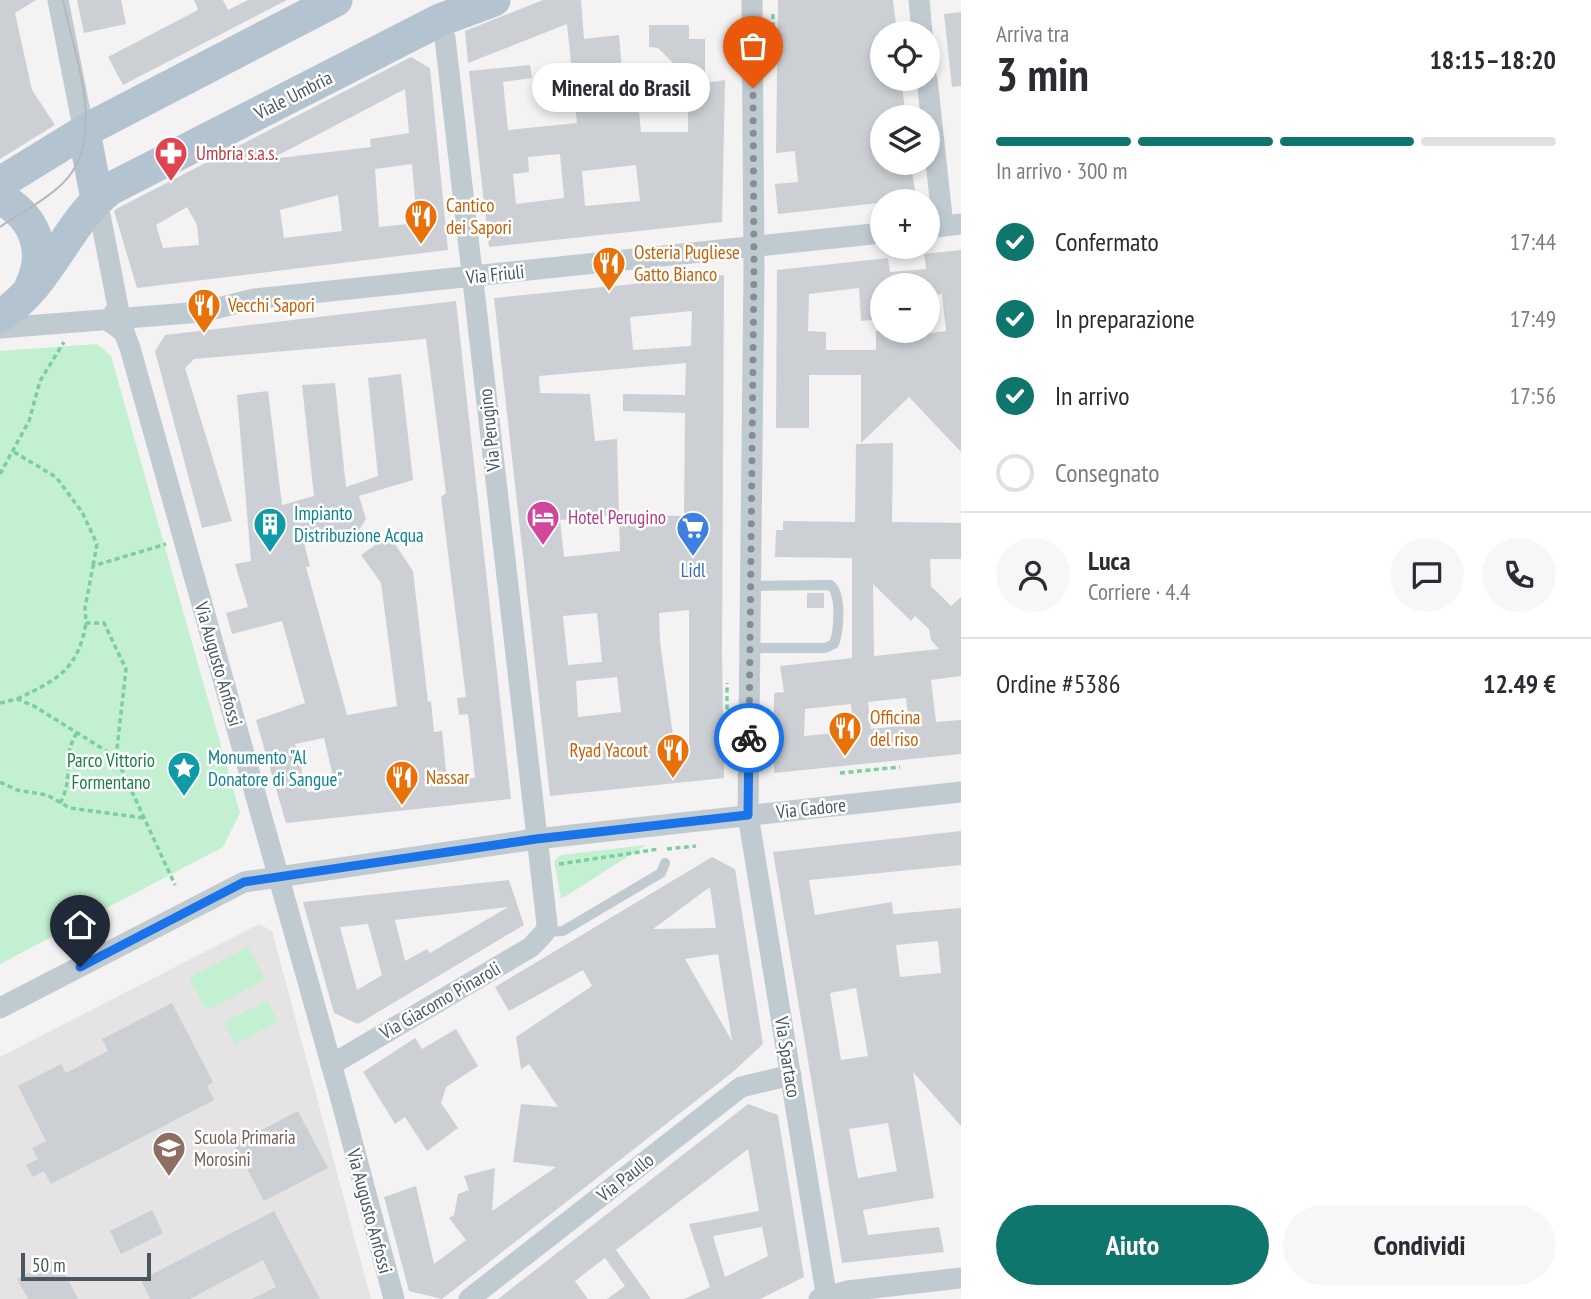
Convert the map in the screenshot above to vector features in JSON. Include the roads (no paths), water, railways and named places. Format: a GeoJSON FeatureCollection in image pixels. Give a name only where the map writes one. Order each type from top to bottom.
{"type":"FeatureCollection","features":[{"type":"Feature","properties":{"kind":"main road"},"geometry":{"type":"LineString","coordinates":[[0,183],[84,132],[336,0]]}},
{"type":"Feature","properties":{"kind":"main road","name":"Viale Umbria"},"geometry":{"type":"LineString","coordinates":[[97,199],[110,189],[440,20],[494,0]]}},
{"type":"Feature","properties":{"kind":"main road"},"geometry":{"type":"LineString","coordinates":[[11,308],[41,278],[97,199],[84,132]]}},
{"type":"Feature","properties":{"kind":"main road"},"geometry":{"type":"LineString","coordinates":[[0,198],[22,212],[37,239],[39,256],[37,274],[11,308]]}},
{"type":"Feature","properties":{"kind":"street"},"geometry":{"type":"LineString","coordinates":[[58,0],[84,132]]}},
{"type":"Feature","properties":{"kind":"street","name":"Via Spartaco"},"geometry":{"type":"LineString","coordinates":[[752,0],[754,247],[748,815],[825,1298]]}},
{"type":"Feature","properties":{"kind":"street"},"geometry":{"type":"LineString","coordinates":[[919,0],[921,21]]}},
{"type":"Feature","properties":{"kind":"street","name":"Via Perugino"},"geometry":{"type":"LineString","coordinates":[[440,20],[445,38],[536,839]]}},
{"type":"Feature","properties":{"kind":"street"},"geometry":{"type":"LineString","coordinates":[[928,91],[944,226]]}},
{"type":"Feature","properties":{"kind":"street"},"geometry":{"type":"LineString","coordinates":[[97,199],[118,307],[109,321]]}},
{"type":"Feature","properties":{"kind":"street","name":"Via Friuli"},"geometry":{"type":"LineString","coordinates":[[0,328],[202,312],[254,299],[870,234]]}},
{"type":"Feature","properties":{"kind":"street","name":"Via Augusto Anfossi"},"geometry":{"type":"LineString","coordinates":[[109,321],[124,332],[130,348],[394,1299]]}},
{"type":"Feature","properties":{"kind":"street","name":"Via Cadore"},"geometry":{"type":"LineString","coordinates":[[0,1009],[244,882],[536,839],[961,792]]}},
{"type":"Feature","properties":{"kind":"street"},"geometry":{"type":"LineString","coordinates":[[536,839],[547,924],[545,932]]}},
{"type":"Feature","properties":{"kind":"street","name":"Via Giacomo Pinaroli"},"geometry":{"type":"LineString","coordinates":[[331,1065],[531,947],[545,932]]}},
{"type":"Feature","properties":{"kind":"street","name":"Via Paullo"},"geometry":{"type":"LineString","coordinates":[[469,1299],[741,1087],[791,1074]]}},
{"type":"Feature","properties":{"kind":"street"},"geometry":{"type":"LineString","coordinates":[[825,1298],[847,1291],[961,1278]]}},
{"type":"Feature","properties":{"kind":"lane"},"geometry":{"type":"LineString","coordinates":[[750,648],[825,648],[834,643],[837,636],[837,594],[830,585],[751,586]]}},
{"type":"Feature","properties":{"kind":"lane"},"geometry":{"type":"LineString","coordinates":[[545,932],[563,931],[660,873],[665,863]]}},
{"type":"Feature","properties":{"kind":"tram line"},"geometry":{"type":"LineString","coordinates":[[0,227],[62,184],[76,165],[84,144],[84,96],[63,0]]}},
{"type":"Feature","properties":{"kind":"place","name":"Mineral do Brasil"},"geometry":{"type":"Point","coordinates":[753,88]}},
{"type":"Feature","properties":{"kind":"place","name":"Umbria s.a.s."},"geometry":{"type":"Point","coordinates":[171,183]}},
{"type":"Feature","properties":{"kind":"place","name":"Cantico dei Sapori"},"geometry":{"type":"Point","coordinates":[421,246]}},
{"type":"Feature","properties":{"kind":"place","name":"Osteria Pugliese Gatto Bianco"},"geometry":{"type":"Point","coordinates":[609,293]}},
{"type":"Feature","properties":{"kind":"place","name":"Vecchi Sapori"},"geometry":{"type":"Point","coordinates":[204,335]}},
{"type":"Feature","properties":{"kind":"place","name":"Hotel Perugino"},"geometry":{"type":"Point","coordinates":[543,547]}},
{"type":"Feature","properties":{"kind":"place","name":"Impianto Distribuzione Acqua"},"geometry":{"type":"Point","coordinates":[270,554]}},
{"type":"Feature","properties":{"kind":"place","name":"Lidl"},"geometry":{"type":"Point","coordinates":[693,558]}},
{"type":"Feature","properties":{"kind":"place","name":"Officina del riso"},"geometry":{"type":"Point","coordinates":[845,758]}},
{"type":"Feature","properties":{"kind":"place","name":"Ryad Yacout"},"geometry":{"type":"Point","coordinates":[673,780]}},
{"type":"Feature","properties":{"kind":"place","name":"Monumento \"Al Donatore di Sangue\""},"geometry":{"type":"Point","coordinates":[184,798]}},
{"type":"Feature","properties":{"kind":"place","name":"Nassar"},"geometry":{"type":"Point","coordinates":[402,807]}},
{"type":"Feature","properties":{"kind":"place","name":"Scuola Primaria Morosini"},"geometry":{"type":"Point","coordinates":[169,1178]}},
{"type":"Feature","properties":{"kind":"park label","name":"Parco Vittorio Formentano"},"geometry":{"type":"Point","coordinates":[111,771]}}]}
